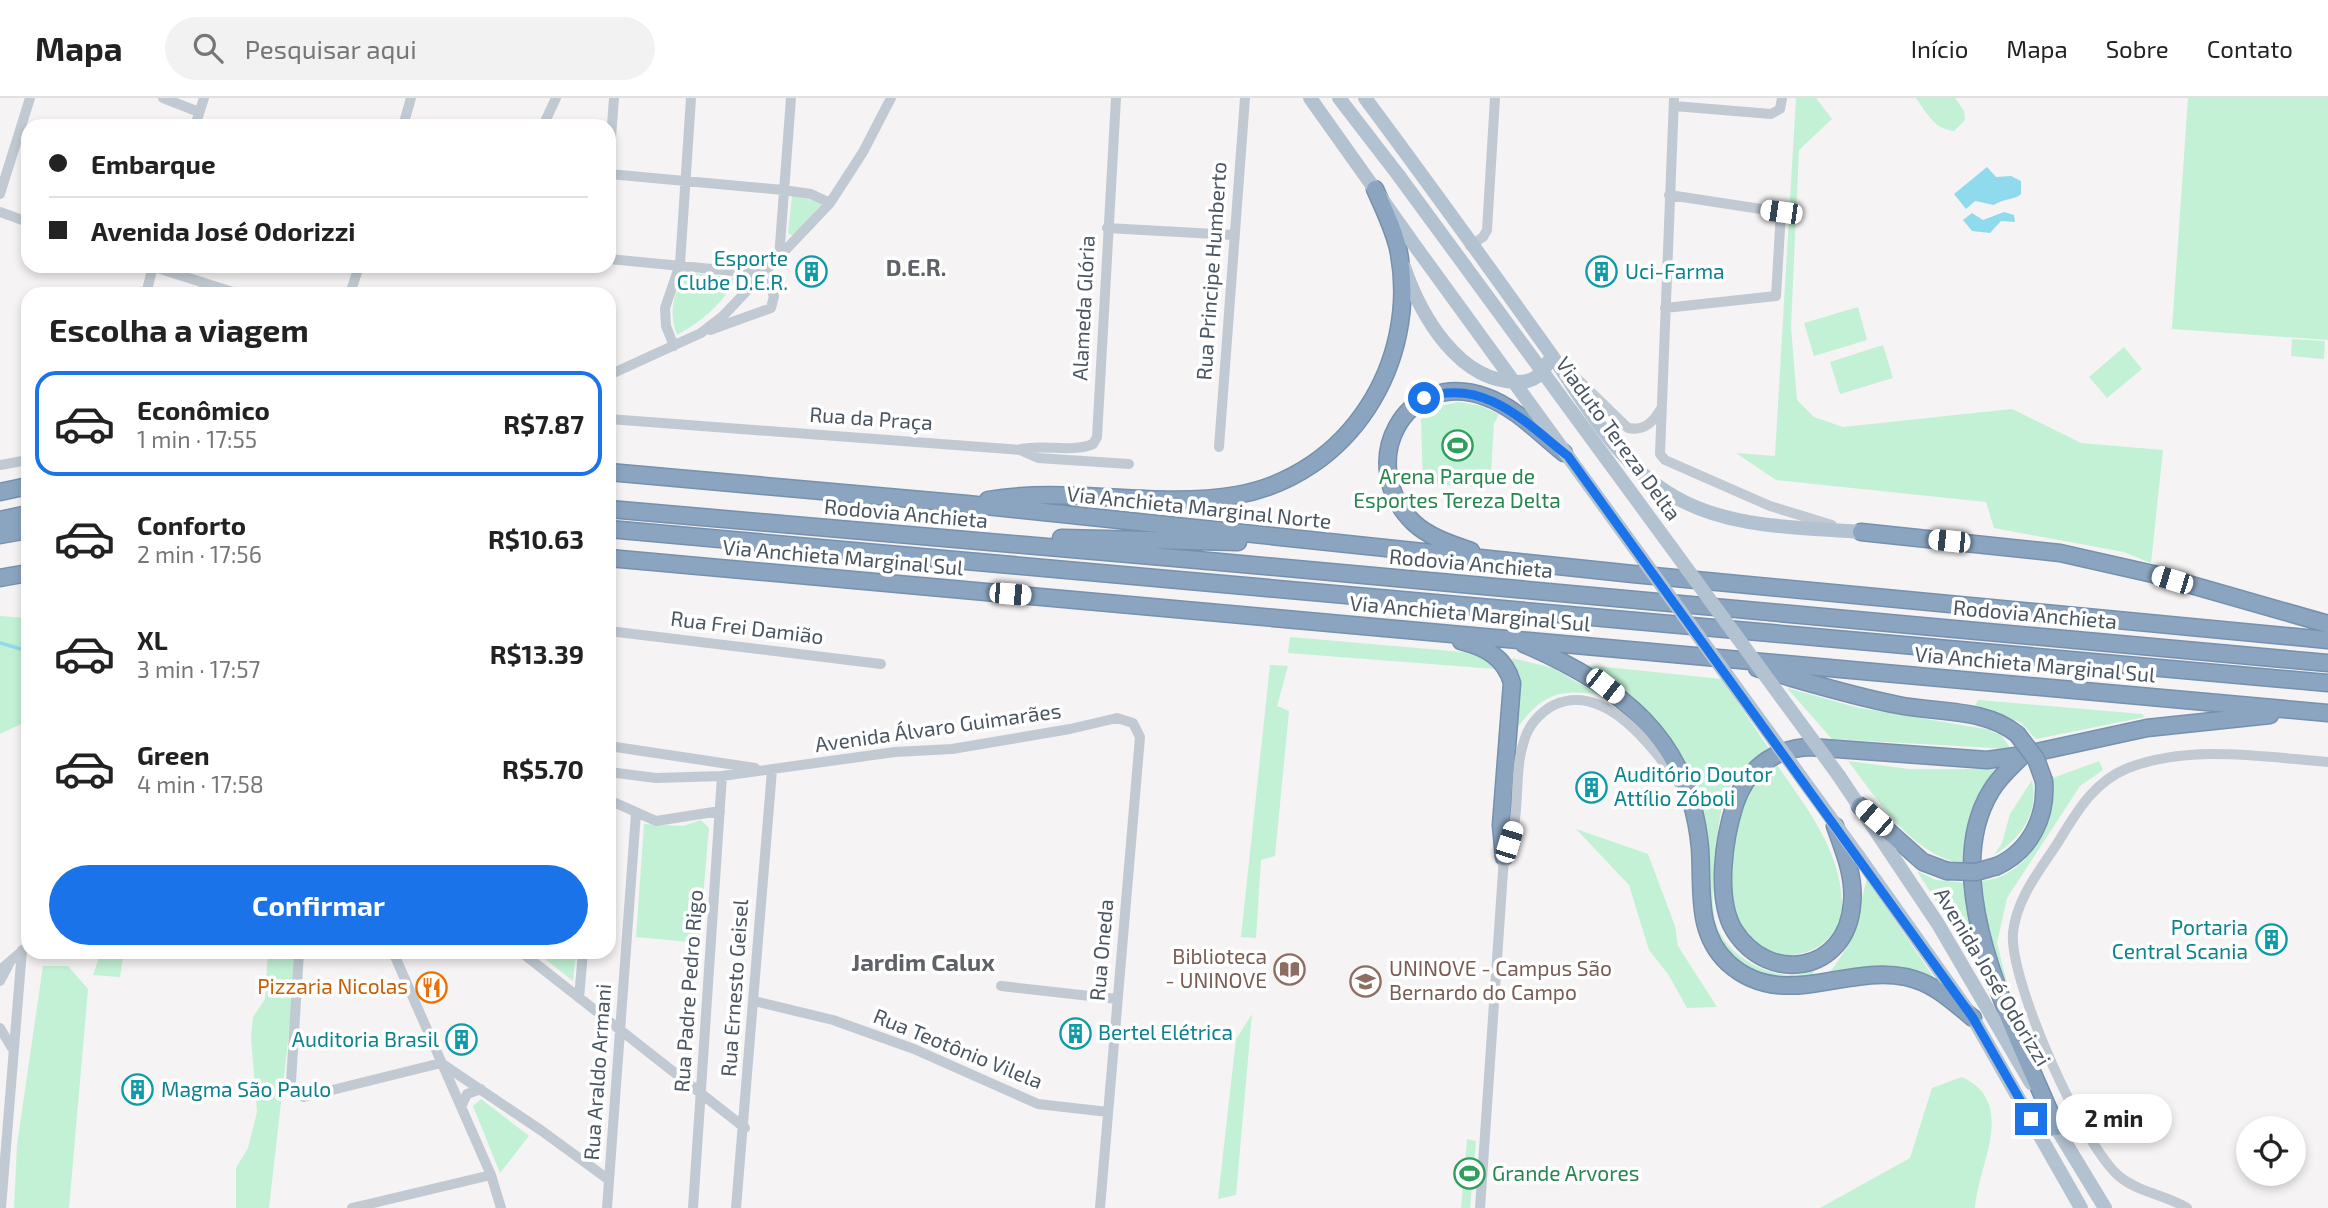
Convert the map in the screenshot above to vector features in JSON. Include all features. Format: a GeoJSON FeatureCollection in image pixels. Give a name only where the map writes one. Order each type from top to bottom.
{"type":"FeatureCollection","features":[{"type":"Feature","properties":{"kind":"highway"},"geometry":{"type":"LineString","coordinates":[[967,504],[1018,495],[1158,500],[1213,497],[1258,490],[1298,473],[1343,439],[1359,423],[1381,387],[1393,359],[1400,330],[1400,256],[1374,189]]}},
{"type":"Feature","properties":{"kind":"highway"},"geometry":{"type":"LineString","coordinates":[[1496,561],[1439,539],[1407,516],[1388,482],[1388,446],[1402,418],[1416,404],[1435,395],[1464,392],[1483,396],[1504,406],[1568,456]]}},
{"type":"Feature","properties":{"kind":"highway","name":"Via Anchieta Marginal Norte"},"geometry":{"type":"LineString","coordinates":[[616,473],[967,504],[1496,561],[2328,640]]}},
{"type":"Feature","properties":{"kind":"highway"},"geometry":{"type":"LineString","coordinates":[[0,492],[21,488]]}},
{"type":"Feature","properties":{"kind":"highway","name":"Rodovia Anchieta"},"geometry":{"type":"LineString","coordinates":[[616,510],[2328,663]]}},
{"type":"Feature","properties":{"kind":"highway"},"geometry":{"type":"LineString","coordinates":[[0,520],[21,516]]}},
{"type":"Feature","properties":{"kind":"highway","name":"Rodovia Anchieta"},"geometry":{"type":"LineString","coordinates":[[616,530],[2328,683]]}},
{"type":"Feature","properties":{"kind":"highway"},"geometry":{"type":"LineString","coordinates":[[871,533],[950,530],[1064,539],[1339,544]]}},
{"type":"Feature","properties":{"kind":"highway"},"geometry":{"type":"LineString","coordinates":[[0,535],[21,531]]}},
{"type":"Feature","properties":{"kind":"highway"},"geometry":{"type":"LineString","coordinates":[[1861,532],[2060,554],[2152,574],[2328,624]]}},
{"type":"Feature","properties":{"kind":"highway","name":"Via Anchieta Marginal Sul"},"geometry":{"type":"LineString","coordinates":[[616,559],[2328,713]]}},
{"type":"Feature","properties":{"kind":"highway"},"geometry":{"type":"LineString","coordinates":[[0,578],[21,574]]}},
{"type":"Feature","properties":{"kind":"highway"},"geometry":{"type":"LineString","coordinates":[[1414,630],[1482,647],[1497,657],[1509,674],[1512,699],[1501,825],[1504,857]]}},
{"type":"Feature","properties":{"kind":"highway"},"geometry":{"type":"LineString","coordinates":[[1509,638],[1580,671],[1636,710],[1668,749],[1690,799],[1700,848],[1702,908],[1706,928],[1718,951],[1733,967],[1758,981],[1787,987],[1884,975],[1907,977],[1938,989],[1973,1018]]}},
{"type":"Feature","properties":{"kind":"highway"},"geometry":{"type":"LineString","coordinates":[[1718,657],[1898,705],[1985,717],[1999,722],[2017,734],[2036,759],[2044,782],[2043,806],[2034,832],[2021,849],[1997,866],[1976,872],[1947,871],[1923,862],[1860,806]]}},
{"type":"Feature","properties":{"kind":"highway"},"geometry":{"type":"LineString","coordinates":[[1836,946],[1815,961],[1795,964],[1776,962],[1751,949],[1734,930],[1728,917],[1725,870],[1731,821],[1739,793],[1754,771],[1772,756],[1800,747],[1970,760],[2023,755],[2147,728],[2304,711]]}},
{"type":"Feature","properties":{"kind":"highway"},"geometry":{"type":"LineString","coordinates":[[2023,755],[1996,784],[1981,811],[1972,847],[1973,897],[1987,957],[2056,1127]]}},
{"type":"Feature","properties":{"kind":"highway"},"geometry":{"type":"LineString","coordinates":[[1820,985],[1851,912],[1851,878],[1834,822]]}},
{"type":"Feature","properties":{"kind":"main road"},"geometry":{"type":"LineString","coordinates":[[1310,98],[1834,822]]}},
{"type":"Feature","properties":{"kind":"main road","name":"Viaduto Tereza Delta"},"geometry":{"type":"LineString","coordinates":[[1339,98],[1860,806]]}},
{"type":"Feature","properties":{"kind":"main road"},"geometry":{"type":"LineString","coordinates":[[1367,100],[1619,451],[1646,477],[1675,497],[1705,511],[1747,522],[1861,532]]}},
{"type":"Feature","properties":{"kind":"main road"},"geometry":{"type":"LineString","coordinates":[[1400,256],[1427,319],[1451,348],[1472,365],[1496,378],[1524,382],[1535,378],[1545,368],[1550,352]]}},
{"type":"Feature","properties":{"kind":"main road","name":"Avenida José Odorizzi"},"geometry":{"type":"LineString","coordinates":[[1860,806],[1961,963],[2105,1208]]}},
{"type":"Feature","properties":{"kind":"main road","name":"Avenida José Odorizzi"},"geometry":{"type":"LineString","coordinates":[[1834,822],[1973,1018],[2081,1208]]}},
{"type":"Feature","properties":{"kind":"street"},"geometry":{"type":"LineString","coordinates":[[23,119],[30,98]]}},
{"type":"Feature","properties":{"kind":"street"},"geometry":{"type":"LineString","coordinates":[[163,98],[199,112]]}},
{"type":"Feature","properties":{"kind":"street"},"geometry":{"type":"LineString","coordinates":[[197,119],[204,98]]}},
{"type":"Feature","properties":{"kind":"street"},"geometry":{"type":"LineString","coordinates":[[405,119],[411,98]]}},
{"type":"Feature","properties":{"kind":"street"},"geometry":{"type":"LineString","coordinates":[[546,119],[556,98]]}},
{"type":"Feature","properties":{"kind":"street"},"geometry":{"type":"LineString","coordinates":[[612,119],[614,98]]}},
{"type":"Feature","properties":{"kind":"street"},"geometry":{"type":"LineString","coordinates":[[674,346],[665,315],[667,299],[680,264],[691,98]]}},
{"type":"Feature","properties":{"kind":"street"},"geometry":{"type":"LineString","coordinates":[[779,258],[791,98]]}},
{"type":"Feature","properties":{"kind":"street"},"geometry":{"type":"LineString","coordinates":[[701,333],[765,274],[830,203],[863,152],[891,98]]}},
{"type":"Feature","properties":{"kind":"street","name":"Alameda Glória"},"geometry":{"type":"LineString","coordinates":[[1020,450],[1040,446],[1080,448],[1096,440],[1116,98]]}},
{"type":"Feature","properties":{"kind":"street","name":"Rua Principe Humberto"},"geometry":{"type":"LineString","coordinates":[[1219,447],[1245,98]]}},
{"type":"Feature","properties":{"kind":"street"},"geometry":{"type":"LineString","coordinates":[[1470,246],[1483,237],[1487,230],[1495,98]]}},
{"type":"Feature","properties":{"kind":"street"},"geometry":{"type":"LineString","coordinates":[[1782,98],[1780,109],[1771,114],[1674,102],[1659,450],[1665,460],[1793,514],[1861,532]]}},
{"type":"Feature","properties":{"kind":"street"},"geometry":{"type":"LineString","coordinates":[[0,194],[21,127]]}},
{"type":"Feature","properties":{"kind":"street"},"geometry":{"type":"LineString","coordinates":[[616,175],[783,190],[811,194],[830,203]]}},
{"type":"Feature","properties":{"kind":"street"},"geometry":{"type":"LineString","coordinates":[[1665,308],[1776,296],[1781,212],[1669,195]]}},
{"type":"Feature","properties":{"kind":"street"},"geometry":{"type":"LineString","coordinates":[[0,212],[21,220]]}},
{"type":"Feature","properties":{"kind":"street"},"geometry":{"type":"LineString","coordinates":[[1107,228],[1233,235]]}},
{"type":"Feature","properties":{"kind":"street"},"geometry":{"type":"LineString","coordinates":[[616,259],[765,274]]}},
{"type":"Feature","properties":{"kind":"street"},"geometry":{"type":"LineString","coordinates":[[174,273],[217,287]]}},
{"type":"Feature","properties":{"kind":"street"},"geometry":{"type":"LineString","coordinates":[[616,372],[701,333],[771,308],[775,296],[765,274]]}},
{"type":"Feature","properties":{"kind":"street"},"geometry":{"type":"LineString","coordinates":[[1550,352],[1628,428],[1638,429],[1647,425],[1661,407]]}},
{"type":"Feature","properties":{"kind":"street","name":"Rua da Praça"},"geometry":{"type":"LineString","coordinates":[[616,420],[1020,450],[1038,458],[1129,464]]}},
{"type":"Feature","properties":{"kind":"street"},"geometry":{"type":"LineString","coordinates":[[0,465],[21,461]]}},
{"type":"Feature","properties":{"kind":"street","name":"Rua Frei Damião"},"geometry":{"type":"LineString","coordinates":[[616,632],[881,664]]}},
{"type":"Feature","properties":{"kind":"street"},"geometry":{"type":"LineString","coordinates":[[1480,1208],[1504,857],[1514,826],[1521,754],[1526,734],[1545,710],[1567,701],[1591,701],[1615,714],[1658,756],[1690,799]]}},
{"type":"Feature","properties":{"kind":"street","name":"Avenida Álvaro Guimarães"},"geometry":{"type":"LineString","coordinates":[[616,773],[679,778],[722,776],[895,752],[952,749],[1070,729],[1117,718],[1133,723],[1139,737]]}},
{"type":"Feature","properties":{"kind":"street","name":"Rua Oneda"},"geometry":{"type":"LineString","coordinates":[[1100,1208],[1139,737]]}},
{"type":"Feature","properties":{"kind":"street","name":"Avenida Álvaro Guimarães"},"geometry":{"type":"LineString","coordinates":[[616,747],[772,770]]}},
{"type":"Feature","properties":{"kind":"street"},"geometry":{"type":"LineString","coordinates":[[2188,1208],[2122,1178],[2103,1157],[2083,1125],[2020,979],[2013,954],[2015,918],[2026,893],[2077,811],[2098,786],[2118,773],[2158,761],[2210,755],[2328,762]]}},
{"type":"Feature","properties":{"kind":"street"},"geometry":{"type":"LineString","coordinates":[[670,757],[677,768],[679,778]]}},
{"type":"Feature","properties":{"kind":"street","name":"Rua Ernesto Geisel"},"geometry":{"type":"LineString","coordinates":[[736,1208],[745,1128],[766,818],[772,770]]}},
{"type":"Feature","properties":{"kind":"street","name":"Rua Padre Pedro Rigo"},"geometry":{"type":"LineString","coordinates":[[693,1208],[722,776]]}},
{"type":"Feature","properties":{"kind":"street"},"geometry":{"type":"LineString","coordinates":[[616,803],[665,822],[720,811]]}},
{"type":"Feature","properties":{"kind":"street","name":"Rua Araldo Armani"},"geometry":{"type":"LineString","coordinates":[[607,1208],[636,813]]}},
{"type":"Feature","properties":{"kind":"street"},"geometry":{"type":"LineString","coordinates":[[0,970],[21,951]]}},
{"type":"Feature","properties":{"kind":"street"},"geometry":{"type":"LineString","coordinates":[[1,1208],[12,1048],[24,959]]}},
{"type":"Feature","properties":{"kind":"street"},"geometry":{"type":"LineString","coordinates":[[299,959],[291,1083],[294,1093],[304,1097],[441,1063],[609,1180]]}},
{"type":"Feature","properties":{"kind":"street"},"geometry":{"type":"LineString","coordinates":[[398,959],[491,1175],[501,1208]]}},
{"type":"Feature","properties":{"kind":"street"},"geometry":{"type":"LineString","coordinates":[[530,959],[702,1097],[745,1128]]}},
{"type":"Feature","properties":{"kind":"street"},"geometry":{"type":"LineString","coordinates":[[579,998],[582,959]]}},
{"type":"Feature","properties":{"kind":"street"},"geometry":{"type":"LineString","coordinates":[[0,981],[10,961]]}},
{"type":"Feature","properties":{"kind":"street"},"geometry":{"type":"LineString","coordinates":[[1002,986],[1117,999]]}},
{"type":"Feature","properties":{"kind":"street","name":"Rua Teotônio Vilela"},"geometry":{"type":"LineString","coordinates":[[754,1001],[833,1020],[927,1054],[1038,1104],[1108,1112]]}},
{"type":"Feature","properties":{"kind":"street"},"geometry":{"type":"LineString","coordinates":[[0,1028],[12,1048]]}},
{"type":"Feature","properties":{"kind":"street"},"geometry":{"type":"LineString","coordinates":[[461,1107],[467,1094],[481,1089]]}},
{"type":"Feature","properties":{"kind":"street"},"geometry":{"type":"LineString","coordinates":[[352,1208],[491,1175]]}},
{"type":"Feature","properties":{"kind":"green space"},"geometry":{"type":"Polygon","coordinates":[[[1796,98],[1816,98],[1832,119],[1799,150],[1791,327],[1797,400],[1814,417],[1843,427],[2012,409],[2081,443],[2163,450],[2151,563],[2124,552],[1994,528],[1986,502],[1776,480],[1736,453],[1775,456],[1796,98]]]}},
{"type":"Feature","properties":{"kind":"green space"},"geometry":{"type":"Polygon","coordinates":[[[1916,98],[1955,98],[1964,111],[1965,120],[1954,131],[1947,130],[1932,119],[1916,98]]]}},
{"type":"Feature","properties":{"kind":"green space"},"geometry":{"type":"Polygon","coordinates":[[[2188,98],[2328,98],[2328,340],[2172,329],[2188,98]]]}},
{"type":"Feature","properties":{"kind":"green space"},"geometry":{"type":"Polygon","coordinates":[[[792,196],[823,202],[793,236],[788,233],[792,196]]]}},
{"type":"Feature","properties":{"kind":"green space"},"geometry":{"type":"Polygon","coordinates":[[[685,272],[736,278],[725,296],[711,311],[677,335],[673,310],[685,272]]]}},
{"type":"Feature","properties":{"kind":"green space"},"geometry":{"type":"Polygon","coordinates":[[[1858,307],[1867,340],[1814,356],[1804,323],[1858,307]]]}},
{"type":"Feature","properties":{"kind":"green space"},"geometry":{"type":"Polygon","coordinates":[[[2292,339],[2325,341],[2324,359],[2291,356],[2292,339]]]}},
{"type":"Feature","properties":{"kind":"green space"},"geometry":{"type":"Polygon","coordinates":[[[1883,345],[1893,378],[1840,394],[1830,362],[1883,345]]]}},
{"type":"Feature","properties":{"kind":"green space"},"geometry":{"type":"Polygon","coordinates":[[[2124,347],[2142,369],[2107,398],[2089,377],[2124,347]]]}},
{"type":"Feature","properties":{"kind":"green space","name":"Arena Parque de Esportes Tereza Delta"},"geometry":{"type":"Polygon","coordinates":[[[1459,402],[1481,406],[1499,414],[1494,424],[1490,488],[1423,484],[1421,420],[1429,408],[1459,402]]]}},
{"type":"Feature","properties":{"kind":"green space"},"geometry":{"type":"Polygon","coordinates":[[[0,616],[21,618],[21,724],[0,734],[0,616]]]}},
{"type":"Feature","properties":{"kind":"green space"},"geometry":{"type":"Polygon","coordinates":[[[1290,637],[1486,654],[1495,669],[1288,653],[1290,637]]]}},
{"type":"Feature","properties":{"kind":"green space"},"geometry":{"type":"Polygon","coordinates":[[[1512,658],[1553,668],[1599,695],[1571,692],[1550,698],[1540,703],[1514,733],[1519,687],[1512,658]]]}},
{"type":"Feature","properties":{"kind":"green space"},"geometry":{"type":"Polygon","coordinates":[[[1270,665],[1288,666],[1277,706],[1289,711],[1275,856],[1261,860],[1256,938],[1241,937],[1270,665]]]}},
{"type":"Feature","properties":{"kind":"green space"},"geometry":{"type":"Polygon","coordinates":[[[1586,665],[1722,679],[1769,749],[1743,769],[1734,780],[1723,805],[1713,883],[1713,907],[1717,927],[1732,949],[1755,965],[1781,974],[1796,975],[1814,970],[1812,980],[1776,982],[1737,964],[1711,929],[1706,836],[1659,728],[1638,702],[1586,665]]]}},
{"type":"Feature","properties":{"kind":"green space"},"geometry":{"type":"Polygon","coordinates":[[[1787,688],[1859,708],[1986,729],[2001,735],[2011,749],[1832,739],[1787,688]]]}},
{"type":"Feature","properties":{"kind":"green space"},"geometry":{"type":"Polygon","coordinates":[[[1978,700],[2142,714],[2145,717],[2036,739],[2020,722],[1975,706],[1978,700]]]}},
{"type":"Feature","properties":{"kind":"green space"},"geometry":{"type":"Polygon","coordinates":[[[1848,761],[1909,769],[2000,769],[1972,813],[1965,836],[1962,864],[1943,858],[1911,837],[1884,808],[1848,761]]]}},
{"type":"Feature","properties":{"kind":"green space"},"geometry":{"type":"Polygon","coordinates":[[[2099,761],[2103,770],[2080,786],[2007,898],[1997,943],[2011,999],[1990,939],[1980,881],[1998,878],[2013,870],[2026,859],[2036,845],[2049,812],[2053,778],[2099,761]]]}},
{"type":"Feature","properties":{"kind":"green space"},"geometry":{"type":"Polygon","coordinates":[[[1777,765],[1820,829],[1835,864],[1842,902],[1839,922],[1829,938],[1814,949],[1796,954],[1777,954],[1759,947],[1743,934],[1731,907],[1732,844],[1736,817],[1754,784],[1777,765]]]}},
{"type":"Feature","properties":{"kind":"green space"},"geometry":{"type":"Polygon","coordinates":[[[2032,780],[2033,803],[2026,824],[2004,849],[1994,855],[2002,843],[2010,814],[2032,780]]]}},
{"type":"Feature","properties":{"kind":"green space"},"geometry":{"type":"Polygon","coordinates":[[[701,820],[709,828],[699,943],[636,937],[644,824],[683,826],[701,820]]]}},
{"type":"Feature","properties":{"kind":"green space"},"geometry":{"type":"Polygon","coordinates":[[[1576,829],[1648,854],[1675,926],[1678,946],[1717,1007],[1687,1008],[1668,974],[1649,950],[1629,885],[1576,829]]]}},
{"type":"Feature","properties":{"kind":"green space"},"geometry":{"type":"Polygon","coordinates":[[[1917,871],[1936,880],[1967,883],[1969,917],[1988,972],[1984,977],[1917,871]]]}},
{"type":"Feature","properties":{"kind":"green space"},"geometry":{"type":"Polygon","coordinates":[[[1867,879],[1934,978],[1895,969],[1871,968],[1832,978],[1829,973],[1851,939],[1867,879]]]}},
{"type":"Feature","properties":{"kind":"green space"},"geometry":{"type":"Polygon","coordinates":[[[99,959],[123,959],[120,977],[93,975],[99,959]]]}},
{"type":"Feature","properties":{"kind":"green space"},"geometry":{"type":"Polygon","coordinates":[[[268,959],[294,959],[291,1015],[269,1208],[236,1208],[236,1168],[248,1148],[257,1112],[251,1036],[253,1017],[265,999],[268,959]]]}},
{"type":"Feature","properties":{"kind":"green space"},"geometry":{"type":"Polygon","coordinates":[[[545,959],[575,959],[573,981],[545,959]]]}},
{"type":"Feature","properties":{"kind":"green space"},"geometry":{"type":"Polygon","coordinates":[[[43,966],[68,966],[88,989],[69,1208],[14,1208],[17,1145],[43,966]]]}},
{"type":"Feature","properties":{"kind":"green space"},"geometry":{"type":"Polygon","coordinates":[[[1252,1014],[1236,1195],[1218,1199],[1236,1039],[1252,1014]]]}},
{"type":"Feature","properties":{"kind":"green space"},"geometry":{"type":"Polygon","coordinates":[[[1962,1077],[1979,1088],[1988,1102],[1992,1118],[1991,1136],[1975,1208],[1820,1208],[1910,1158],[1932,1088],[1962,1077]]]}},
{"type":"Feature","properties":{"kind":"green space"},"geometry":{"type":"Polygon","coordinates":[[[481,1099],[529,1136],[500,1173],[473,1106],[481,1099]]]}},
{"type":"Feature","properties":{"kind":"green space","name":"Grande Arvores"},"geometry":{"type":"Polygon","coordinates":[[[1467,1139],[1476,1141],[1470,1208],[1461,1208],[1467,1139]]]}},
{"type":"Feature","properties":{"kind":"water"},"geometry":{"type":"Polygon","coordinates":[[[1987,167],[1996,177],[2011,176],[2021,181],[2021,194],[1994,205],[1975,201],[1966,209],[1954,194],[1987,167]]]}},
{"type":"Feature","properties":{"kind":"water"},"geometry":{"type":"Polygon","coordinates":[[[2004,212],[2014,215],[2015,222],[2001,221],[1990,233],[1972,231],[1963,220],[1972,213],[1983,220],[2004,212]]]}},
{"type":"Feature","properties":{"kind":"waterway"},"geometry":{"type":"LineString","coordinates":[[0,643],[21,649]]}},
{"type":"Feature","properties":{"kind":"place","name":"Esporte Clube D.E.R."},"geometry":{"type":"Point","coordinates":[811,271]}},
{"type":"Feature","properties":{"kind":"place","name":"Uci-Farma"},"geometry":{"type":"Point","coordinates":[1602,272]}},
{"type":"Feature","properties":{"kind":"place","name":"Arena Parque de Esportes Tereza Delta"},"geometry":{"type":"Point","coordinates":[1457,445]}},
{"type":"Feature","properties":{"kind":"place","name":"Auditório Doutor Attílio Zóboli"},"geometry":{"type":"Point","coordinates":[1591,787]}},
{"type":"Feature","properties":{"kind":"place","name":"Portaria Central Scania"},"geometry":{"type":"Point","coordinates":[2271,940]}},
{"type":"Feature","properties":{"kind":"place","name":"Biblioteca - UNINOVE"},"geometry":{"type":"Point","coordinates":[1290,969]}},
{"type":"Feature","properties":{"kind":"place","name":"UNINOVE - Campus São Bernardo do Campo"},"geometry":{"type":"Point","coordinates":[1366,981]}},
{"type":"Feature","properties":{"kind":"place","name":"Pizzaria Nicolas"},"geometry":{"type":"Point","coordinates":[431,987]}},
{"type":"Feature","properties":{"kind":"place","name":"Bertel Elétrica"},"geometry":{"type":"Point","coordinates":[1075,1033]}},
{"type":"Feature","properties":{"kind":"place","name":"Auditoria Brasil"},"geometry":{"type":"Point","coordinates":[462,1040]}},
{"type":"Feature","properties":{"kind":"place","name":"Magma São Paulo"},"geometry":{"type":"Point","coordinates":[138,1090]}},
{"type":"Feature","properties":{"kind":"place","name":"Grande Arvores"},"geometry":{"type":"Point","coordinates":[1469,1174]}},
{"type":"Feature","properties":{"kind":"district","name":"D.E.R."},"geometry":{"type":"Point","coordinates":[916,268]}},
{"type":"Feature","properties":{"kind":"district","name":"Jardim Calux"},"geometry":{"type":"Point","coordinates":[923,963]}},
{"type":"Feature","properties":{"kind":"route"},"geometry":{"type":"LineString","coordinates":[[1424,398],[1455,392],[1474,393],[1492,399],[1568,456],[1860,857],[1973,1018],[2031,1119]]}}]}
